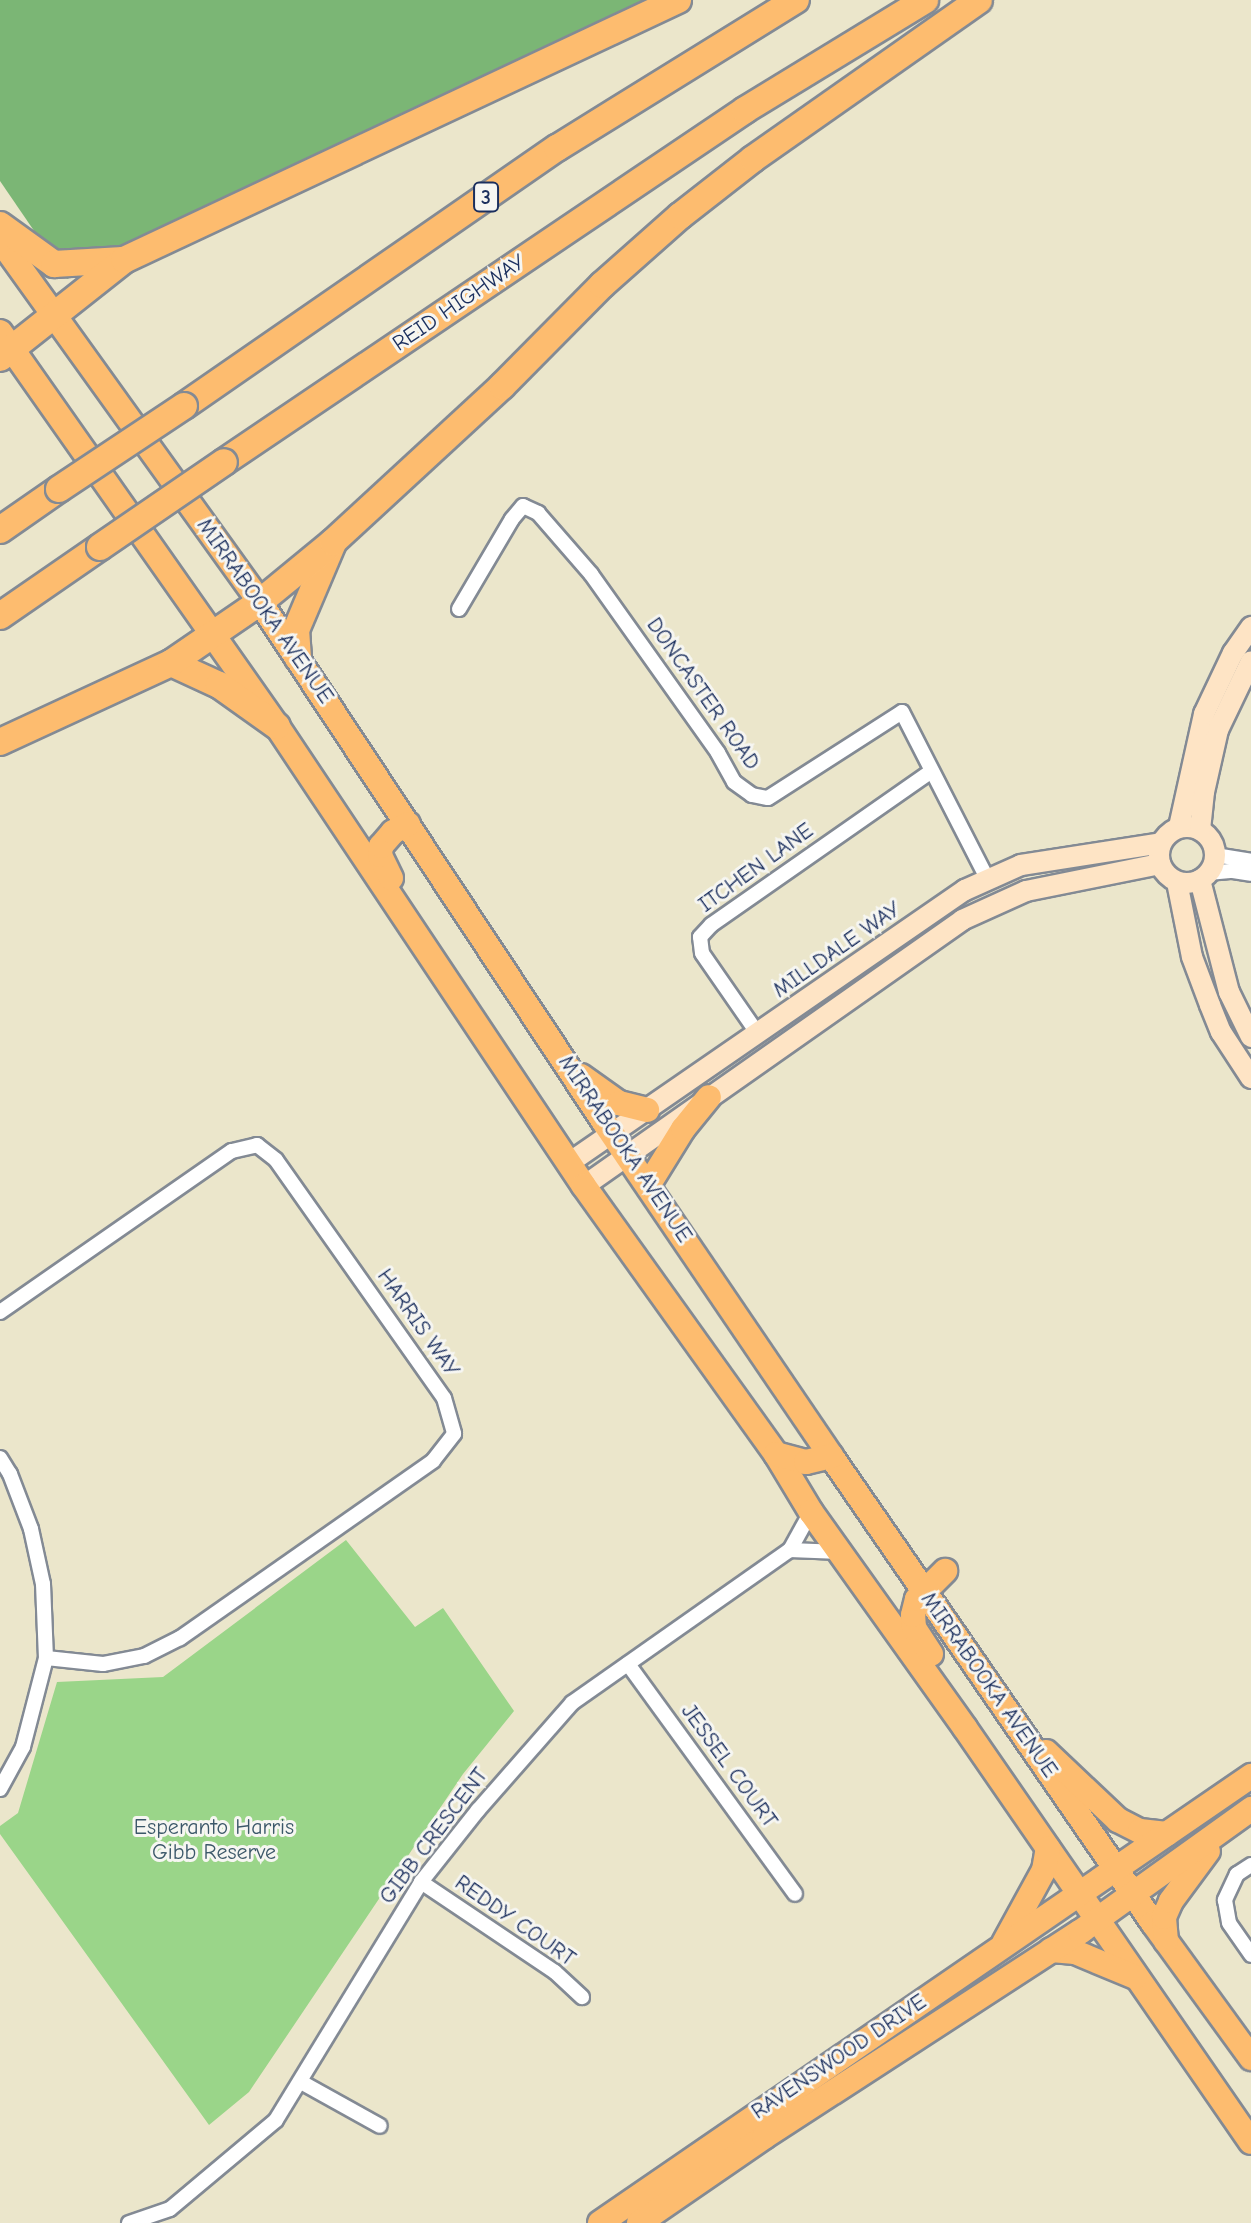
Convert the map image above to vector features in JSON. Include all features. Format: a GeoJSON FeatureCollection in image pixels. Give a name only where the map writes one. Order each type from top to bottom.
{"type":"FeatureCollection","features":[{"type":"Feature","properties":{"kind":"highway"},"geometry":{"type":"LineString","coordinates":[[4,346],[55,315],[124,260],[678,0]]}},
{"type":"Feature","properties":{"kind":"highway","name":"3"},"geometry":{"type":"LineString","coordinates":[[0,530],[557,148],[796,0]]}},
{"type":"Feature","properties":{"kind":"highway","name":"REID HIGHWAY"},"geometry":{"type":"LineString","coordinates":[[0,616],[745,110],[925,0]]}},
{"type":"Feature","properties":{"kind":"highway"},"geometry":{"type":"LineString","coordinates":[[0,742],[171,663],[260,602],[333,542],[502,386],[602,285],[680,216],[753,159],[979,0]]}},
{"type":"Feature","properties":{"kind":"highway"},"geometry":{"type":"LineString","coordinates":[[0,225],[54,264],[124,260]]}},
{"type":"Feature","properties":{"kind":"highway"},"geometry":{"type":"LineString","coordinates":[[298,658],[296,630],[333,542]]}},
{"type":"Feature","properties":{"kind":"highway"},"geometry":{"type":"LineString","coordinates":[[171,663],[219,685],[277,726]]}},
{"type":"Feature","properties":{"kind":"main road","name":"MIRRABOOKA AVENUE"},"geometry":{"type":"LineString","coordinates":[[0,240],[260,602],[564,1061],[831,1456],[1166,1941],[1251,2058]]}},
{"type":"Feature","properties":{"kind":"main road","name":"MIRRABOOKA AVENUE"},"geometry":{"type":"LineString","coordinates":[[4,346],[214,635],[584,1186],[776,1454],[811,1512],[965,1728],[1251,2142]]}},
{"type":"Feature","properties":{"kind":"main road"},"geometry":{"type":"LineString","coordinates":[[408,824],[386,837],[380,855],[435,962]]}},
{"type":"Feature","properties":{"kind":"main road"},"geometry":{"type":"LineString","coordinates":[[564,1061],[617,1101],[647,1110]]}},
{"type":"Feature","properties":{"kind":"main road"},"geometry":{"type":"LineString","coordinates":[[649,1184],[683,1129],[709,1097]]}},
{"type":"Feature","properties":{"kind":"main road"},"geometry":{"type":"LineString","coordinates":[[776,1454],[806,1462],[831,1456]]}},
{"type":"Feature","properties":{"kind":"main road"},"geometry":{"type":"LineString","coordinates":[[945,1571],[917,1599],[914,1628],[949,1681],[965,1728]]}},
{"type":"Feature","properties":{"kind":"main road"},"geometry":{"type":"LineString","coordinates":[[1020,1729],[1087,1786],[1118,1820],[1140,1831],[1167,1834]]}},
{"type":"Feature","properties":{"kind":"main road","name":"RAVENSWOOD DRIVE"},"geometry":{"type":"LineString","coordinates":[[600,2223],[1251,1776]]}},
{"type":"Feature","properties":{"kind":"main road","name":"RAVENSWOOD DRIVE"},"geometry":{"type":"LineString","coordinates":[[639,2223],[1134,1895],[1251,1809]]}},
{"type":"Feature","properties":{"kind":"main road"},"geometry":{"type":"LineString","coordinates":[[1166,1941],[1164,1917],[1171,1901],[1226,1826]]}},
{"type":"Feature","properties":{"kind":"main road"},"geometry":{"type":"LineString","coordinates":[[1001,1947],[1044,1870],[1048,1848]]}},
{"type":"Feature","properties":{"kind":"main road"},"geometry":{"type":"LineString","coordinates":[[1051,1950],[1075,1952],[1136,1977]]}},
{"type":"Feature","properties":{"kind":"street","name":"DONCASTER ROAD"},"geometry":{"type":"LineString","coordinates":[[459,609],[491,550],[523,506],[538,513],[591,574],[718,753],[734,782],[752,795],[768,798],[902,712],[988,880]]}},
{"type":"Feature","properties":{"kind":"street"},"geometry":{"type":"LineString","coordinates":[[1200,830],[1225,690],[1251,627]]}},
{"type":"Feature","properties":{"kind":"street"},"geometry":{"type":"LineString","coordinates":[[1251,661],[1204,714],[1190,765],[1179,827],[1161,843],[1160,864],[1177,882],[1192,957],[1221,1032],[1251,1078]]}},
{"type":"Feature","properties":{"kind":"street","name":"ITCHEN LANE"},"geometry":{"type":"LineString","coordinates":[[758,1034],[702,953],[700,937],[711,925],[932,771]]}},
{"type":"Feature","properties":{"kind":"street"},"geometry":{"type":"LineString","coordinates":[[1179,827],[1200,830],[1213,845],[1208,869],[1229,992],[1251,1037]]}},
{"type":"Feature","properties":{"kind":"street","name":"MILLDALE WAY"},"geometry":{"type":"LineString","coordinates":[[569,1163],[965,890],[1021,865],[1161,843]]}},
{"type":"Feature","properties":{"kind":"street"},"geometry":{"type":"LineString","coordinates":[[1177,882],[1208,869],[1251,861]]}},
{"type":"Feature","properties":{"kind":"street"},"geometry":{"type":"LineString","coordinates":[[584,1186],[962,920],[1026,891],[1160,864]]}},
{"type":"Feature","properties":{"kind":"street"},"geometry":{"type":"LineString","coordinates":[[1208,869],[1251,874]]}},
{"type":"Feature","properties":{"kind":"street","name":"HARRIS WAY"},"geometry":{"type":"LineString","coordinates":[[0,1312],[232,1151],[257,1145],[276,1160],[444,1398],[454,1434],[433,1461],[180,1638],[144,1656],[103,1664],[46,1658]]}},
{"type":"Feature","properties":{"kind":"street"},"geometry":{"type":"LineString","coordinates":[[0,1458],[10,1474],[31,1529],[43,1584],[46,1658],[23,1747],[0,1789]]}},
{"type":"Feature","properties":{"kind":"street","name":"GIBB CRESCENT"},"geometry":{"type":"LineString","coordinates":[[129,2223],[170,2209],[276,2120],[421,1882],[478,1810],[572,1703],[790,1550],[811,1512]]}},
{"type":"Feature","properties":{"kind":"street"},"geometry":{"type":"LineString","coordinates":[[790,1550],[840,1552]]}},
{"type":"Feature","properties":{"kind":"street","name":"JESSEL COURT"},"geometry":{"type":"LineString","coordinates":[[628,1664],[795,1894]]}},
{"type":"Feature","properties":{"kind":"street"},"geometry":{"type":"LineString","coordinates":[[1251,1865],[1237,1874],[1225,1900],[1229,1923],[1251,1955]]}},
{"type":"Feature","properties":{"kind":"street","name":"REDDY COURT"},"geometry":{"type":"LineString","coordinates":[[421,1882],[555,1972],[582,1997]]}},
{"type":"Feature","properties":{"kind":"street"},"geometry":{"type":"LineString","coordinates":[[301,2082],[380,2126]]}},
{"type":"Feature","properties":{"kind":"green space"},"geometry":{"type":"Polygon","coordinates":[[[0,0],[654,0],[67,279],[0,181],[0,0]]]}},
{"type":"Feature","properties":{"kind":"green space","name":"Esperanto Harris Gibb Reserve"},"geometry":{"type":"Polygon","coordinates":[[[346,1540],[415,1627],[443,1608],[514,1711],[463,1774],[249,2092],[209,2125],[0,1834],[0,1826],[18,1813],[57,1682],[163,1677],[346,1540]]]}}]}
